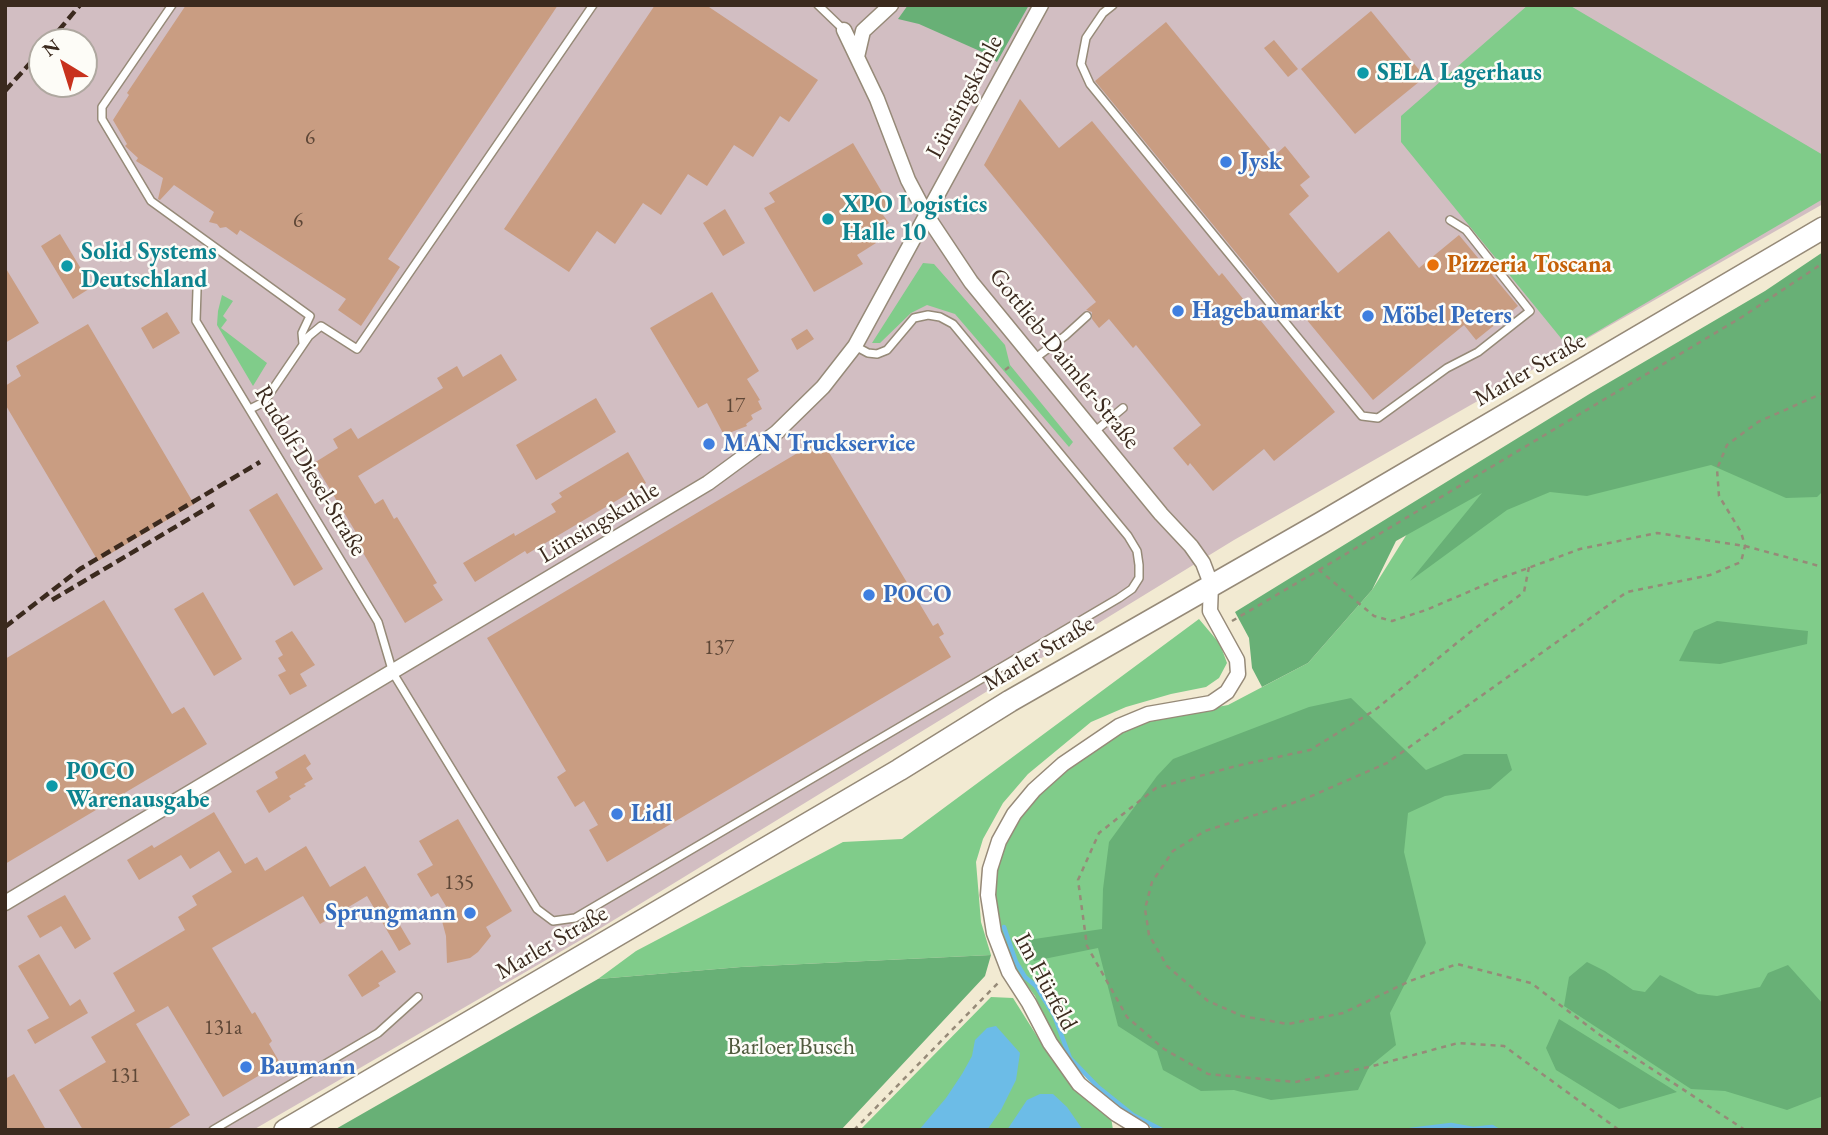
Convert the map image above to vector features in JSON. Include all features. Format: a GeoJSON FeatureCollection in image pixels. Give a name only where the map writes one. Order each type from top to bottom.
{"type":"FeatureCollection","features":[{"type":"Feature","properties":{"kind":"main road","name":"Marler Straße"},"geometry":{"type":"LineString","coordinates":[[285,1130],[1210,584],[1321,523],[1823,228]]}},
{"type":"Feature","properties":{"kind":"street"},"geometry":{"type":"LineString","coordinates":[[857,57],[863,31],[891,5]]}},
{"type":"Feature","properties":{"kind":"street","name":"Lünsingskuhle"},"geometry":{"type":"LineString","coordinates":[[5,903],[735,466],[801,411],[855,346],[1041,5]]}},
{"type":"Feature","properties":{"kind":"street","name":"Gottlieb-Daimler-Straße"},"geometry":{"type":"LineString","coordinates":[[844,30],[877,99],[908,180],[927,216],[971,282],[1161,514],[1191,546],[1203,563],[1210,584]]}},
{"type":"Feature","properties":{"kind":"street","name":"Im Hürfeld"},"geometry":{"type":"LineString","coordinates":[[1142,1130],[1115,1114],[1079,1084],[1050,1043],[1009,972],[994,933],[988,895],[990,869],[999,841],[1013,814],[1034,790],[1063,764],[1119,726],[1148,714],[1211,703],[1227,692],[1238,674],[1237,660],[1210,611],[1210,584]]}},
{"type":"Feature","properties":{"kind":"lane"},"geometry":{"type":"LineString","coordinates":[[172,5],[102,107],[102,119],[151,201],[310,316],[302,334],[304,344]]}},
{"type":"Feature","properties":{"kind":"lane"},"geometry":{"type":"LineString","coordinates":[[250,409],[264,402],[304,344],[321,326],[358,349],[593,5]]}},
{"type":"Feature","properties":{"kind":"lane"},"geometry":{"type":"LineString","coordinates":[[818,5],[844,30]]}},
{"type":"Feature","properties":{"kind":"lane"},"geometry":{"type":"LineString","coordinates":[[1114,5],[1103,13],[1086,38],[1081,64],[1090,84],[1362,415],[1378,418],[1447,368],[1478,352],[1530,311],[1466,229],[1450,220]]}},
{"type":"Feature","properties":{"kind":"lane","name":"Rudolf-Diesel-Straße"},"geometry":{"type":"LineString","coordinates":[[197,290],[196,321],[378,622],[393,673],[537,909],[553,921],[575,918],[1074,625],[1132,589],[1139,578],[1136,551],[1128,536],[953,324],[940,317],[928,315],[914,318],[887,350],[877,354],[868,353],[855,346]]}},
{"type":"Feature","properties":{"kind":"lane"},"geometry":{"type":"LineString","coordinates":[[1034,359],[1087,316]]}},
{"type":"Feature","properties":{"kind":"lane"},"geometry":{"type":"LineString","coordinates":[[1094,433],[1123,408]]}},
{"type":"Feature","properties":{"kind":"lane"},"geometry":{"type":"LineString","coordinates":[[213,1130],[378,1033],[418,997]]}},
{"type":"Feature","properties":{"kind":"path"},"geometry":{"type":"LineString","coordinates":[[1220,628],[1742,317],[1823,263]]}},
{"type":"Feature","properties":{"kind":"path"},"geometry":{"type":"LineString","coordinates":[[1004,371],[1013,364]]}},
{"type":"Feature","properties":{"kind":"path"},"geometry":{"type":"LineString","coordinates":[[1745,1130],[1600,1035],[1531,984],[1457,964],[1410,981],[1343,1013],[1288,1024],[1242,1016],[1208,1001],[1167,966],[1149,935],[1145,909],[1152,882],[1173,851],[1205,831],[1302,800],[1387,763],[1627,592],[1710,575],[1741,562],[1745,546],[1741,532],[1719,496],[1717,468],[1727,445],[1758,422],[1823,393]]}},
{"type":"Feature","properties":{"kind":"path"},"geometry":{"type":"LineString","coordinates":[[1319,570],[1374,616],[1392,621],[1580,549],[1657,533],[1745,546],[1823,567]]}},
{"type":"Feature","properties":{"kind":"path"},"geometry":{"type":"LineString","coordinates":[[1529,568],[1524,592],[1375,710],[1310,750],[1156,788],[1099,833],[1078,880],[1087,946],[1127,1017],[1164,1049],[1208,1074],[1295,1082],[1369,1067],[1458,1043],[1504,1046],[1619,1130]]}},
{"type":"Feature","properties":{"kind":"path"},"geometry":{"type":"LineString","coordinates":[[854,1130],[1009,972]]}},
{"type":"Feature","properties":{"kind":"shaded area"},"geometry":{"type":"Polygon","coordinates":[[[5,5],[1823,5],[1823,204],[1234,540],[591,934],[253,1130],[5,1130],[5,5]]]}},
{"type":"Feature","properties":{"kind":"green space"},"geometry":{"type":"Polygon","coordinates":[[[908,5],[1029,5],[997,62],[982,52],[919,24],[898,19],[908,5]]]}},
{"type":"Feature","properties":{"kind":"green space"},"geometry":{"type":"Polygon","coordinates":[[[1528,5],[1569,5],[1823,155],[1823,199],[1569,348],[1401,142],[1401,116],[1528,5]]]}},
{"type":"Feature","properties":{"kind":"green space"},"geometry":{"type":"Polygon","coordinates":[[[1823,252],[1823,491],[1817,497],[1786,498],[1711,465],[1587,496],[1550,492],[1507,510],[1410,581],[1482,493],[1396,541],[1372,590],[1308,663],[1262,687],[1252,668],[1249,638],[1235,612],[1591,393],[1765,291],[1823,252]]]}},
{"type":"Feature","properties":{"kind":"green space"},"geometry":{"type":"Polygon","coordinates":[[[923,263],[934,264],[1005,345],[1010,365],[1073,442],[1069,447],[955,314],[927,305],[911,313],[880,343],[872,343],[923,263]]]}},
{"type":"Feature","properties":{"kind":"green space"},"geometry":{"type":"Polygon","coordinates":[[[1823,270],[1823,1130],[1155,1130],[1102,1095],[1056,1042],[1035,996],[1010,962],[997,916],[992,877],[1004,837],[1054,776],[1138,722],[1228,705],[1308,663],[1372,590],[1412,526],[1823,270]]]}},
{"type":"Feature","properties":{"kind":"green space"},"geometry":{"type":"Polygon","coordinates":[[[222,295],[233,301],[223,316],[227,320],[221,328],[267,363],[253,386],[217,325],[222,295]]]}},
{"type":"Feature","properties":{"kind":"green space"},"geometry":{"type":"Polygon","coordinates":[[[1199,619],[1220,644],[1227,663],[1219,678],[1206,687],[1126,707],[1091,722],[1028,774],[1003,803],[983,839],[976,862],[981,922],[991,955],[741,967],[598,979],[636,951],[843,842],[902,839],[1199,619]]]}},
{"type":"Feature","properties":{"kind":"green space"},"geometry":{"type":"Polygon","coordinates":[[[1717,621],[1808,631],[1807,644],[1720,664],[1679,661],[1694,631],[1717,621]]]}},
{"type":"Feature","properties":{"kind":"green space"},"geometry":{"type":"Polygon","coordinates":[[[1351,698],[1426,770],[1464,754],[1507,754],[1512,770],[1490,789],[1445,796],[1408,813],[1404,852],[1426,943],[1390,1013],[1396,1045],[1369,1067],[1358,1090],[1271,1100],[1234,1090],[1201,1091],[1163,1070],[1157,1051],[1118,1026],[1098,948],[1034,961],[1021,941],[1102,929],[1103,889],[1109,842],[1157,776],[1173,759],[1309,707],[1351,698]]]}},
{"type":"Feature","properties":{"kind":"green space","name":"Barloer Busch"},"geometry":{"type":"Polygon","coordinates":[[[991,955],[985,976],[841,1130],[334,1130],[598,979],[741,967],[991,955]]]}},
{"type":"Feature","properties":{"kind":"green space"},"geometry":{"type":"Polygon","coordinates":[[[1587,962],[1633,990],[1645,992],[1660,975],[1698,994],[1717,996],[1760,987],[1768,973],[1788,965],[1823,1004],[1823,1096],[1787,1110],[1725,1091],[1691,1089],[1564,1006],[1569,977],[1587,962]]]}},
{"type":"Feature","properties":{"kind":"green space"},"geometry":{"type":"Polygon","coordinates":[[[991,997],[1013,998],[1052,1060],[1111,1117],[1113,1130],[860,1130],[991,997]]]}},
{"type":"Feature","properties":{"kind":"green space"},"geometry":{"type":"Polygon","coordinates":[[[1559,1019],[1677,1092],[1619,1109],[1556,1070],[1546,1048],[1559,1019]]]}},
{"type":"Feature","properties":{"kind":"water"},"geometry":{"type":"Polygon","coordinates":[[[996,1026],[1020,1053],[1016,1080],[987,1130],[919,1130],[962,1074],[972,1056],[975,1040],[987,1028],[996,1026]]]}},
{"type":"Feature","properties":{"kind":"water"},"geometry":{"type":"Polygon","coordinates":[[[1040,1094],[1053,1094],[1067,1107],[1083,1130],[1007,1130],[1027,1100],[1040,1094]]]}},
{"type":"Feature","properties":{"kind":"building"},"geometry":{"type":"Polygon","coordinates":[[[186,5],[558,5],[388,259],[400,267],[361,326],[338,310],[346,299],[240,230],[237,235],[226,227],[220,228],[209,222],[214,212],[174,185],[158,199],[163,178],[136,161],[138,158],[125,146],[127,144],[113,120],[129,95],[127,93],[186,5]]]}},
{"type":"Feature","properties":{"kind":"building"},"geometry":{"type":"Polygon","coordinates":[[[655,5],[706,5],[818,80],[789,122],[780,116],[753,157],[734,145],[707,186],[688,174],[661,215],[643,203],[615,244],[597,231],[569,272],[504,229],[655,5]]]}},
{"type":"Feature","properties":{"kind":"building","name":"SELA Lagerhaus"},"geometry":{"type":"Polygon","coordinates":[[[1371,11],[1425,77],[1355,134],[1301,69],[1371,11]]]}},
{"type":"Feature","properties":{"kind":"building"},"geometry":{"type":"Polygon","coordinates":[[[1166,22],[1275,155],[1285,146],[1310,177],[1300,185],[1309,196],[1289,214],[1338,273],[1389,231],[1419,268],[1459,235],[1518,306],[1476,340],[1464,325],[1373,400],[1297,308],[1288,316],[1095,81],[1166,22]]]}},
{"type":"Feature","properties":{"kind":"building"},"geometry":{"type":"Polygon","coordinates":[[[1274,40],[1298,69],[1288,77],[1264,48],[1274,40]]]}},
{"type":"Feature","properties":{"kind":"building","name":"Hagebaumarkt"},"geometry":{"type":"Polygon","coordinates":[[[1020,99],[1059,148],[1092,121],[1219,276],[1222,273],[1335,412],[1274,461],[1264,449],[1213,491],[1190,463],[1188,466],[1173,448],[1201,425],[1136,345],[1133,348],[1109,319],[1099,328],[1092,319],[1092,312],[1086,310],[1096,302],[984,165],[1020,99]]]}},
{"type":"Feature","properties":{"kind":"building","name":"XPO Logistics Halle 10"},"geometry":{"type":"Polygon","coordinates":[[[853,143],[892,209],[883,215],[889,223],[870,234],[876,243],[857,255],[863,264],[814,292],[764,208],[775,202],[769,193],[853,143]]]}},
{"type":"Feature","properties":{"kind":"building"},"geometry":{"type":"Polygon","coordinates":[[[725,209],[745,243],[723,256],[703,223],[725,209]]]}},
{"type":"Feature","properties":{"kind":"building","name":"Solid Systems Deutschland"},"geometry":{"type":"Polygon","coordinates":[[[60,234],[92,287],[73,299],[41,246],[60,234]]]}},
{"type":"Feature","properties":{"kind":"building"},"geometry":{"type":"Polygon","coordinates":[[[5,267],[39,323],[5,343],[5,267]]]}},
{"type":"Feature","properties":{"kind":"building"},"geometry":{"type":"Polygon","coordinates":[[[712,292],[759,371],[747,379],[760,400],[758,401],[762,409],[751,415],[753,419],[747,426],[724,435],[707,403],[698,408],[650,328],[712,292]]]}},
{"type":"Feature","properties":{"kind":"building"},"geometry":{"type":"Polygon","coordinates":[[[167,312],[180,333],[153,349],[141,328],[167,312]]]}},
{"type":"Feature","properties":{"kind":"building"},"geometry":{"type":"Polygon","coordinates":[[[88,324],[194,504],[98,561],[5,404],[5,386],[21,376],[16,366],[88,324]]]}},
{"type":"Feature","properties":{"kind":"building"},"geometry":{"type":"Polygon","coordinates":[[[807,329],[814,339],[797,350],[791,339],[807,329]]]}},
{"type":"Feature","properties":{"kind":"building"},"geometry":{"type":"Polygon","coordinates":[[[501,354],[517,380],[358,476],[375,504],[383,499],[394,519],[397,517],[437,583],[433,585],[443,600],[405,623],[356,541],[360,539],[314,463],[338,448],[333,439],[351,428],[358,439],[443,388],[437,378],[457,366],[463,377],[501,354]]]}},
{"type":"Feature","properties":{"kind":"building"},"geometry":{"type":"Polygon","coordinates":[[[596,398],[616,432],[536,480],[516,445],[596,398]]]}},
{"type":"Feature","properties":{"kind":"building"},"geometry":{"type":"Polygon","coordinates":[[[821,439],[933,626],[938,623],[944,634],[939,637],[951,657],[607,862],[589,830],[598,825],[584,801],[575,807],[557,777],[566,771],[487,638],[821,439]]]}},
{"type":"Feature","properties":{"kind":"building"},"geometry":{"type":"Polygon","coordinates":[[[628,452],[646,483],[475,582],[463,563],[556,512],[551,504],[562,497],[559,493],[628,452]]]}},
{"type":"Feature","properties":{"kind":"building"},"geometry":{"type":"Polygon","coordinates":[[[277,493],[323,569],[294,586],[249,510],[277,493]]]}},
{"type":"Feature","properties":{"kind":"building"},"geometry":{"type":"Polygon","coordinates":[[[203,592],[242,659],[214,676],[174,609],[203,592]]]}},
{"type":"Feature","properties":{"kind":"building"},"geometry":{"type":"Polygon","coordinates":[[[104,600],[172,714],[184,707],[207,744],[5,864],[5,659],[104,600]]]}},
{"type":"Feature","properties":{"kind":"building"},"geometry":{"type":"Polygon","coordinates":[[[292,631],[315,665],[300,674],[307,686],[290,695],[278,675],[286,671],[278,658],[283,655],[275,641],[292,631]]]}},
{"type":"Feature","properties":{"kind":"building"},"geometry":{"type":"Polygon","coordinates":[[[305,754],[311,764],[306,768],[313,779],[289,796],[291,799],[269,813],[256,791],[278,778],[275,772],[305,754]]]}},
{"type":"Feature","properties":{"kind":"building"},"geometry":{"type":"Polygon","coordinates":[[[214,812],[245,864],[257,857],[265,871],[306,846],[330,887],[365,866],[411,944],[399,951],[367,896],[320,924],[303,896],[212,948],[252,1014],[255,1012],[272,1041],[269,1044],[280,1063],[223,1097],[168,1006],[136,1024],[190,1115],[166,1130],[83,1130],[59,1090],[106,1062],[91,1037],[135,1011],[113,973],[185,930],[178,917],[197,905],[192,896],[232,872],[219,851],[190,869],[181,855],[139,880],[127,860],[152,845],[154,848],[214,812]]]}},
{"type":"Feature","properties":{"kind":"building"},"geometry":{"type":"Polygon","coordinates":[[[458,819],[512,911],[486,927],[491,936],[478,952],[470,958],[447,963],[446,936],[442,921],[452,916],[438,893],[431,897],[417,874],[433,865],[419,841],[458,819]]]}},
{"type":"Feature","properties":{"kind":"building"},"geometry":{"type":"Polygon","coordinates":[[[65,895],[91,939],[75,949],[61,926],[40,938],[27,916],[65,895]]]}},
{"type":"Feature","properties":{"kind":"building"},"geometry":{"type":"Polygon","coordinates":[[[382,950],[396,972],[362,997],[348,975],[382,950]]]}},
{"type":"Feature","properties":{"kind":"building"},"geometry":{"type":"Polygon","coordinates":[[[39,954],[70,1006],[80,999],[88,1013],[35,1044],[27,1030],[49,1018],[18,966],[39,954]]]}},
{"type":"Feature","properties":{"kind":"building"},"geometry":{"type":"Polygon","coordinates":[[[14,1074],[46,1130],[5,1130],[5,1079],[14,1074]]]}},
{"type":"Feature","properties":{"kind":"waterway"},"geometry":{"type":"LineString","coordinates":[[1004,927],[1016,962],[1025,977],[1036,986],[1054,1015],[1070,1058],[1098,1087],[1133,1115],[1162,1130]]}},
{"type":"Feature","properties":{"kind":"waterway"},"geometry":{"type":"LineString","coordinates":[[1410,1130],[1451,1125],[1473,1129],[1492,1127],[1497,1130]]}},
{"type":"Feature","properties":{"kind":"railway"},"geometry":{"type":"LineString","coordinates":[[61,28],[80,5]]}},
{"type":"Feature","properties":{"kind":"railway"},"geometry":{"type":"LineString","coordinates":[[5,91],[28,66]]}},
{"type":"Feature","properties":{"kind":"railway"},"geometry":{"type":"LineString","coordinates":[[5,627],[80,569],[260,462]]}},
{"type":"Feature","properties":{"kind":"railway"},"geometry":{"type":"LineString","coordinates":[[52,600],[214,504]]}},
{"type":"Feature","properties":{"kind":"place","name":"SELA Lagerhaus"},"geometry":{"type":"Point","coordinates":[1363,73]}},
{"type":"Feature","properties":{"kind":"place","name":"Jysk"},"geometry":{"type":"Point","coordinates":[1226,162]}},
{"type":"Feature","properties":{"kind":"place","name":"XPO Logistics Halle 10"},"geometry":{"type":"Point","coordinates":[828,219]}},
{"type":"Feature","properties":{"kind":"place","name":"Pizzeria Toscana"},"geometry":{"type":"Point","coordinates":[1433,265]}},
{"type":"Feature","properties":{"kind":"place","name":"Solid Systems Deutschland"},"geometry":{"type":"Point","coordinates":[67,266]}},
{"type":"Feature","properties":{"kind":"place","name":"Hagebaumarkt"},"geometry":{"type":"Point","coordinates":[1178,311]}},
{"type":"Feature","properties":{"kind":"place","name":"Möbel Peters"},"geometry":{"type":"Point","coordinates":[1368,316]}},
{"type":"Feature","properties":{"kind":"place","name":"MAN Truckservice"},"geometry":{"type":"Point","coordinates":[709,444]}},
{"type":"Feature","properties":{"kind":"place","name":"POCO"},"geometry":{"type":"Point","coordinates":[869,595]}},
{"type":"Feature","properties":{"kind":"place","name":"POCO Warenausgabe"},"geometry":{"type":"Point","coordinates":[52,786]}},
{"type":"Feature","properties":{"kind":"place","name":"Lidl"},"geometry":{"type":"Point","coordinates":[617,814]}},
{"type":"Feature","properties":{"kind":"place","name":"Sprungmann"},"geometry":{"type":"Point","coordinates":[470,913]}},
{"type":"Feature","properties":{"kind":"place","name":"Baumann"},"geometry":{"type":"Point","coordinates":[246,1067]}}]}
